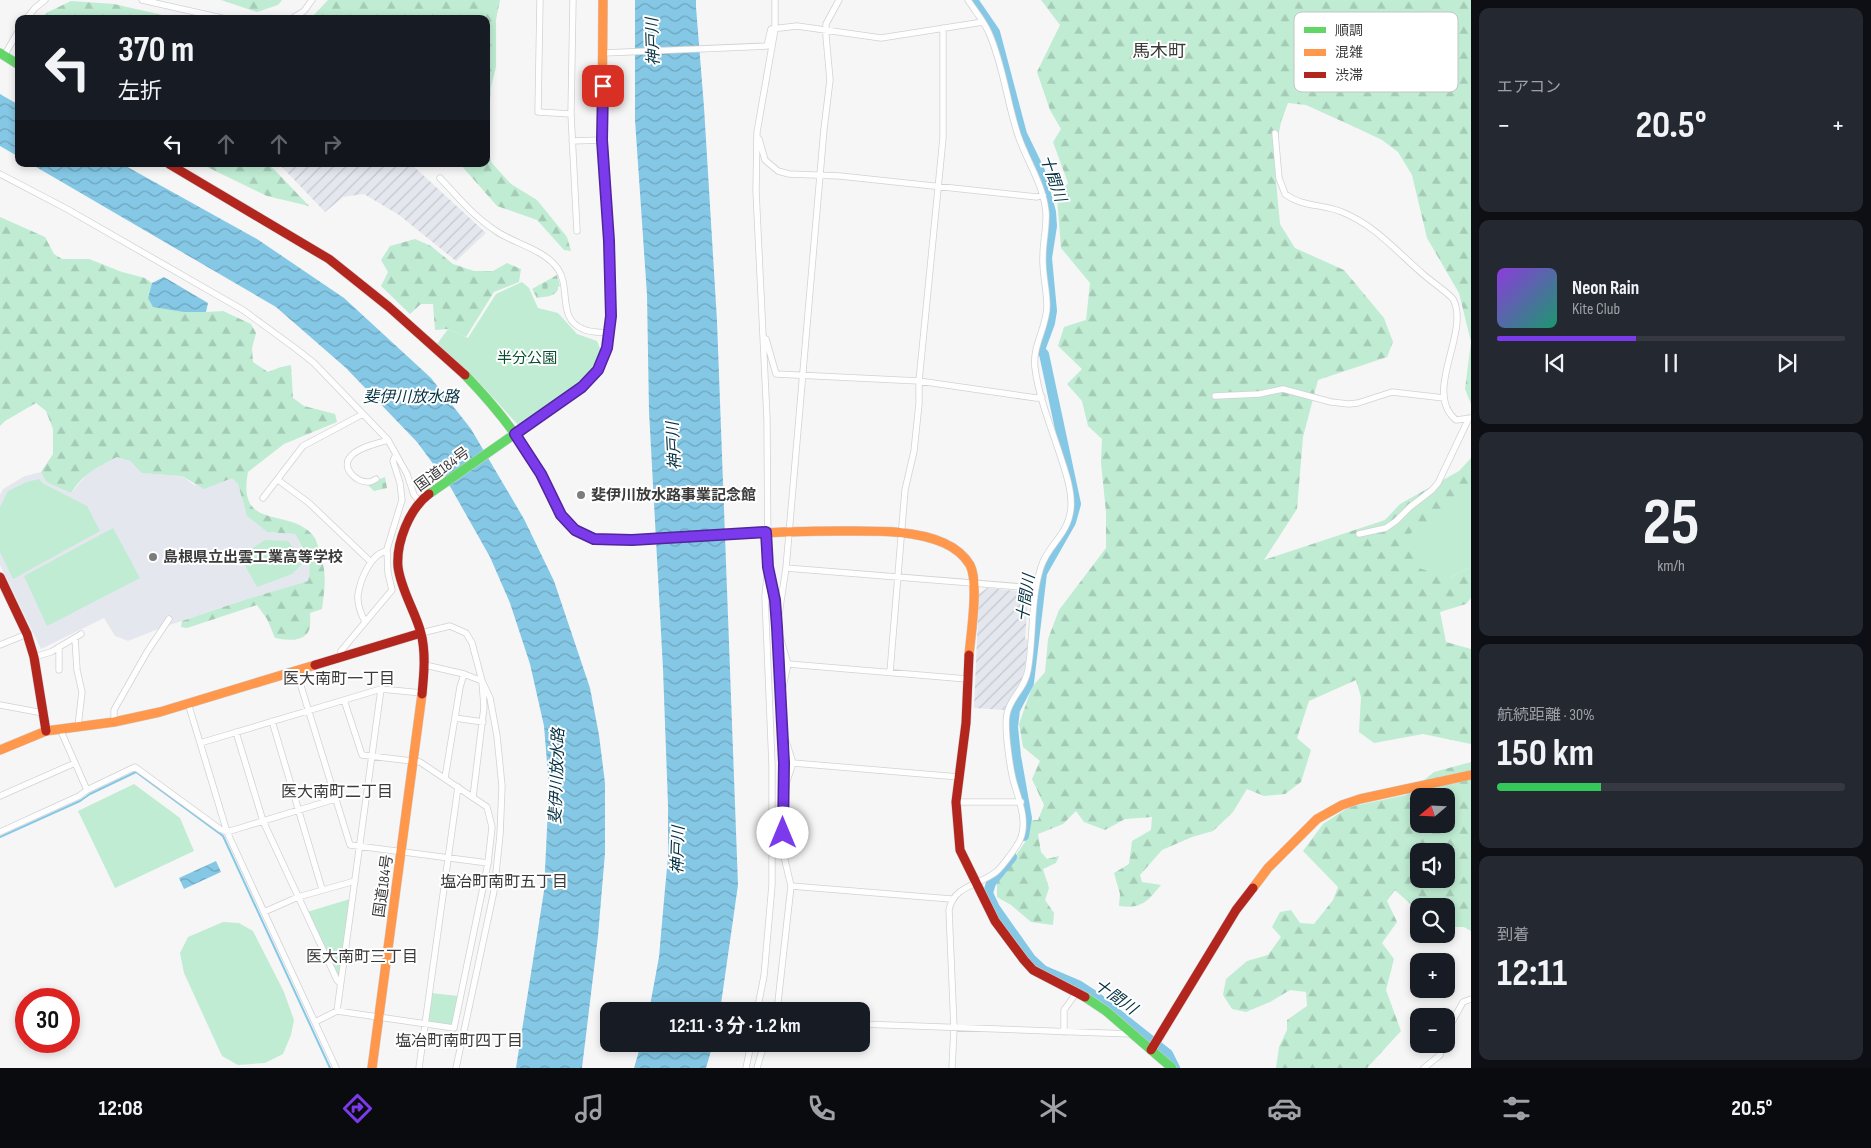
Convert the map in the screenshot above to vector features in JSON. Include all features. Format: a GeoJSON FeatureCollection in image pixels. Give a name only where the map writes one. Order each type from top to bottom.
{"type":"FeatureCollection","features":[{"type":"Feature","properties":{"kind":"main road","name":"国道184号"},"geometry":{"type":"LineString","coordinates":[[372,1068],[423,694],[425,665],[421,633],[403,586],[398,566],[401,542],[406,524],[423,499],[582,387],[598,370],[607,348],[611,316],[609,241],[602,140],[606,53],[603,0]]}},
{"type":"Feature","properties":{"kind":"main road"},"geometry":{"type":"LineString","coordinates":[[1,58],[15,63]]}},
{"type":"Feature","properties":{"kind":"main road"},"geometry":{"type":"LineString","coordinates":[[174,167],[329,259],[389,307],[463,372],[488,398],[515,434],[541,474],[561,515],[575,530],[594,539],[632,540],[790,531],[839,530],[903,533],[937,541],[953,548],[970,565],[974,583],[967,679],[966,723],[956,802],[960,850],[996,921],[1033,970],[1077,992],[1106,1011],[1169,1067]]}},
{"type":"Feature","properties":{"kind":"main road"},"geometry":{"type":"LineString","coordinates":[[0,577],[27,634],[34,657],[46,731]]}},
{"type":"Feature","properties":{"kind":"main road"},"geometry":{"type":"LineString","coordinates":[[0,750],[46,731],[114,722],[160,712],[421,633]]}},
{"type":"Feature","properties":{"kind":"main road"},"geometry":{"type":"LineString","coordinates":[[1150,1050],[1184,998],[1236,910],[1268,868],[1317,819],[1342,805],[1360,799],[1471,774]]}},
{"type":"Feature","properties":{"kind":"street"},"geometry":{"type":"LineString","coordinates":[[29,15],[45,0]]}},
{"type":"Feature","properties":{"kind":"street"},"geometry":{"type":"LineString","coordinates":[[142,0],[208,15]]}},
{"type":"Feature","properties":{"kind":"street"},"geometry":{"type":"LineString","coordinates":[[298,15],[304,11],[312,0]]}},
{"type":"Feature","properties":{"kind":"street"},"geometry":{"type":"LineString","coordinates":[[540,0],[538,112],[571,114]]}},
{"type":"Feature","properties":{"kind":"street"},"geometry":{"type":"LineString","coordinates":[[573,0],[571,114],[577,231]]}},
{"type":"Feature","properties":{"kind":"street"},"geometry":{"type":"LineString","coordinates":[[775,0],[775,28],[757,132],[756,191],[768,468],[762,532],[775,600],[781,726],[783,852],[790,886],[779,1002]]}},
{"type":"Feature","properties":{"kind":"street"},"geometry":{"type":"LineString","coordinates":[[780,700],[788,664],[777,627],[790,531],[802,374],[830,80],[826,24],[839,0]]}},
{"type":"Feature","properties":{"kind":"street"},"geometry":{"type":"LineString","coordinates":[[952,1068],[954,1028],[949,910],[951,899],[960,891],[998,871],[1020,840],[1022,830],[1021,802],[1013,781],[1006,715],[1011,702],[1025,683],[1029,668],[1035,588],[1042,564],[1068,524],[1072,504],[1067,477],[1042,397],[1034,360],[1047,308],[1043,268],[1046,211],[1043,195],[1037,176],[1020,140],[988,31],[968,0]]}},
{"type":"Feature","properties":{"kind":"street"},"geometry":{"type":"LineString","coordinates":[[606,53],[767,46],[771,29],[797,26],[881,38],[983,22]]}},
{"type":"Feature","properties":{"kind":"street"},"geometry":{"type":"LineString","coordinates":[[890,672],[903,533],[905,490],[914,451],[943,138],[943,28]]}},
{"type":"Feature","properties":{"kind":"street"},"geometry":{"type":"LineString","coordinates":[[1,58],[15,36]]}},
{"type":"Feature","properties":{"kind":"street"},"geometry":{"type":"LineString","coordinates":[[757,132],[766,160],[778,171],[789,174],[820,175],[1037,197],[1043,195]]}},
{"type":"Feature","properties":{"kind":"street"},"geometry":{"type":"LineString","coordinates":[[1275,133],[1279,178],[1285,194],[1301,203],[1318,205],[1359,220],[1407,258],[1453,300],[1458,321],[1457,333],[1450,358],[1444,398],[1450,415],[1456,420],[1470,418]]}},
{"type":"Feature","properties":{"kind":"street"},"geometry":{"type":"LineString","coordinates":[[572,141],[602,140]]}},
{"type":"Feature","properties":{"kind":"street"},"geometry":{"type":"LineString","coordinates":[[0,174],[76,214],[242,310],[295,348],[314,363],[388,440],[407,474],[414,495],[423,499]]}},
{"type":"Feature","properties":{"kind":"street"},"geometry":{"type":"LineString","coordinates":[[440,178],[480,220],[498,233],[538,252],[558,269],[563,283],[566,310],[572,322],[583,330],[610,333]]}},
{"type":"Feature","properties":{"kind":"street"},"geometry":{"type":"LineString","coordinates":[[763,329],[776,374],[919,381],[1036,398],[1042,397]]}},
{"type":"Feature","properties":{"kind":"street"},"geometry":{"type":"LineString","coordinates":[[1214,396],[1259,394],[1283,389],[1331,402],[1349,404],[1392,392],[1444,398]]}},
{"type":"Feature","properties":{"kind":"street"},"geometry":{"type":"LineString","coordinates":[[264,498],[303,446],[363,414]]}},
{"type":"Feature","properties":{"kind":"street"},"geometry":{"type":"LineString","coordinates":[[1359,534],[1386,528],[1432,490],[1438,483],[1470,418]]}},
{"type":"Feature","properties":{"kind":"street"},"geometry":{"type":"LineString","coordinates":[[376,479],[369,482],[358,479],[351,474],[348,462],[350,456],[357,452],[388,440]]}},
{"type":"Feature","properties":{"kind":"street"},"geometry":{"type":"LineString","coordinates":[[340,657],[340,651],[392,590],[388,573],[387,551],[402,500],[400,483],[393,461],[396,454]]}},
{"type":"Feature","properties":{"kind":"street"},"geometry":{"type":"LineString","coordinates":[[278,480],[309,503],[370,562]]}},
{"type":"Feature","properties":{"kind":"street"},"geometry":{"type":"LineString","coordinates":[[365,622],[358,596],[370,562],[381,552],[387,551]]}},
{"type":"Feature","properties":{"kind":"street"},"geometry":{"type":"LineString","coordinates":[[759,1002],[764,976],[772,885],[772,765],[765,596],[768,567]]}},
{"type":"Feature","properties":{"kind":"street"},"geometry":{"type":"LineString","coordinates":[[786,568],[1035,588]]}},
{"type":"Feature","properties":{"kind":"street"},"geometry":{"type":"LineString","coordinates":[[114,722],[114,710],[146,652],[169,619]]}},
{"type":"Feature","properties":{"kind":"street"},"geometry":{"type":"LineString","coordinates":[[421,633],[450,626],[466,633],[472,643],[482,681],[484,707],[473,797]]}},
{"type":"Feature","properties":{"kind":"street"},"geometry":{"type":"LineString","coordinates":[[0,645],[27,634]]}},
{"type":"Feature","properties":{"kind":"street"},"geometry":{"type":"LineString","coordinates":[[34,657],[50,652],[81,634]]}},
{"type":"Feature","properties":{"kind":"street"},"geometry":{"type":"LineString","coordinates":[[75,638],[77,670],[82,692],[78,726]]}},
{"type":"Feature","properties":{"kind":"street"},"geometry":{"type":"LineString","coordinates":[[59,647],[59,670]]}},
{"type":"Feature","properties":{"kind":"street"},"geometry":{"type":"LineString","coordinates":[[788,664],[967,679]]}},
{"type":"Feature","properties":{"kind":"street"},"geometry":{"type":"LineString","coordinates":[[425,665],[464,674],[482,681],[490,698],[497,736],[502,786],[500,835],[494,891],[456,1068]]}},
{"type":"Feature","properties":{"kind":"street"},"geometry":{"type":"LineString","coordinates":[[296,670],[350,845],[488,863]]}},
{"type":"Feature","properties":{"kind":"street"},"geometry":{"type":"LineString","coordinates":[[445,778],[460,687],[464,674]]}},
{"type":"Feature","properties":{"kind":"street"},"geometry":{"type":"LineString","coordinates":[[337,1011],[381,689]]}},
{"type":"Feature","properties":{"kind":"street"},"geometry":{"type":"LineString","coordinates":[[200,743],[381,689],[423,694]]}},
{"type":"Feature","properties":{"kind":"street"},"geometry":{"type":"LineString","coordinates":[[315,1022],[337,1011],[454,1028],[488,863],[492,827],[487,807],[420,762],[362,755],[344,700]]}},
{"type":"Feature","properties":{"kind":"street"},"geometry":{"type":"LineString","coordinates":[[188,703],[227,832],[336,1068]]}},
{"type":"Feature","properties":{"kind":"street"},"geometry":{"type":"LineString","coordinates":[[0,705],[43,713]]}},
{"type":"Feature","properties":{"kind":"street"},"geometry":{"type":"LineString","coordinates":[[455,718],[483,722]]}},
{"type":"Feature","properties":{"kind":"street"},"geometry":{"type":"LineString","coordinates":[[272,721],[322,889]]}},
{"type":"Feature","properties":{"kind":"street"},"geometry":{"type":"LineString","coordinates":[[781,726],[793,763],[783,794]]}},
{"type":"Feature","properties":{"kind":"street"},"geometry":{"type":"LineString","coordinates":[[60,729],[87,790]]}},
{"type":"Feature","properties":{"kind":"street"},"geometry":{"type":"LineString","coordinates":[[236,732],[263,821],[340,983]]}},
{"type":"Feature","properties":{"kind":"street"},"geometry":{"type":"LineString","coordinates":[[0,796],[75,763]]}},
{"type":"Feature","properties":{"kind":"street"},"geometry":{"type":"LineString","coordinates":[[793,763],[959,777]]}},
{"type":"Feature","properties":{"kind":"street"},"geometry":{"type":"LineString","coordinates":[[0,832],[79,796],[87,790],[135,766],[220,829],[227,832],[335,799]]}},
{"type":"Feature","properties":{"kind":"street"},"geometry":{"type":"LineString","coordinates":[[419,1068],[458,787]]}},
{"type":"Feature","properties":{"kind":"street"},"geometry":{"type":"LineString","coordinates":[[956,802],[1021,802]]}},
{"type":"Feature","properties":{"kind":"street"},"geometry":{"type":"LineString","coordinates":[[264,912],[298,897],[355,880]]}},
{"type":"Feature","properties":{"kind":"street"},"geometry":{"type":"LineString","coordinates":[[790,886],[951,899]]}},
{"type":"Feature","properties":{"kind":"street"},"geometry":{"type":"LineString","coordinates":[[1064,1032],[1064,1010],[1077,992]]}},
{"type":"Feature","properties":{"kind":"street"},"geometry":{"type":"LineString","coordinates":[[1455,1017],[1463,1002],[1471,999]]}},
{"type":"Feature","properties":{"kind":"street"},"geometry":{"type":"LineString","coordinates":[[870,1024],[1133,1034]]}},
{"type":"Feature","properties":{"kind":"street"},"geometry":{"type":"LineString","coordinates":[[746,1068],[749,1052]]}},
{"type":"Feature","properties":{"kind":"street"},"geometry":{"type":"LineString","coordinates":[[758,1068],[762,1052]]}},
{"type":"Feature","properties":{"kind":"street"},"geometry":{"type":"LineString","coordinates":[[1424,1068],[1441,1053]]}},
{"type":"Feature","properties":{"kind":"shaded area"},"geometry":{"type":"Polygon","coordinates":[[[282,167],[414,167],[486,233],[456,261],[399,215],[364,194],[343,197],[325,212],[282,167]]]}},
{"type":"Feature","properties":{"kind":"shaded area","name":"島根県立出雲工業高等学校"},"geometry":{"type":"Polygon","coordinates":[[[117,457],[130,461],[143,473],[182,476],[194,485],[232,477],[238,484],[247,516],[267,532],[295,534],[303,549],[311,572],[308,581],[244,600],[128,641],[115,636],[104,618],[41,649],[0,565],[0,495],[3,489],[25,476],[41,472],[46,482],[71,493],[89,472],[117,457]]]}},
{"type":"Feature","properties":{"kind":"shaded area"},"geometry":{"type":"Polygon","coordinates":[[[987,588],[1025,592],[1025,599],[1028,600],[1025,639],[1028,640],[1024,676],[1004,710],[974,708],[979,594],[987,588]]]}},
{"type":"Feature","properties":{"kind":"green space"},"geometry":{"type":"Polygon","coordinates":[[[221,0],[282,0],[278,5],[257,12],[221,0]]]}},
{"type":"Feature","properties":{"kind":"green space"},"geometry":{"type":"Polygon","coordinates":[[[328,0],[500,0],[496,20],[496,67],[490,100],[490,15],[314,15],[328,0]]]}},
{"type":"Feature","properties":{"kind":"green space"},"geometry":{"type":"Polygon","coordinates":[[[1041,0],[1471,0],[1471,342],[1459,293],[1427,238],[1412,175],[1398,152],[1382,140],[1306,105],[1288,103],[1281,122],[1274,159],[1280,224],[1295,248],[1344,270],[1384,318],[1393,342],[1387,357],[1318,380],[1303,437],[1297,509],[1264,560],[1385,520],[1400,504],[1459,471],[1471,458],[1471,496],[1461,496],[1449,578],[1471,567],[1471,598],[1466,604],[1440,612],[1446,642],[1471,649],[1471,744],[1423,734],[1374,743],[1359,732],[1361,697],[1356,680],[1309,701],[1297,738],[1311,750],[1301,782],[1285,794],[1264,796],[1247,789],[1233,812],[1213,831],[1192,837],[1162,850],[1140,875],[1142,882],[1161,885],[1148,900],[1139,905],[1119,906],[1120,894],[1114,873],[1129,864],[1132,841],[1151,830],[1152,817],[1125,819],[1105,830],[1084,822],[1076,811],[1063,824],[1038,834],[1041,852],[1047,859],[1059,856],[1056,863],[1043,869],[1049,888],[1045,900],[1054,913],[1053,925],[1031,922],[1011,905],[997,897],[997,883],[1025,842],[1029,820],[1038,820],[1044,805],[1032,779],[1040,761],[1023,747],[1019,724],[1032,687],[1045,672],[1048,639],[1059,610],[1106,548],[1106,512],[1101,463],[1102,439],[1088,426],[1082,401],[1067,384],[1082,369],[1058,346],[1064,327],[1086,320],[1090,283],[1061,248],[1057,197],[1068,183],[1053,142],[1061,129],[1050,110],[1037,72],[1060,25],[1041,0]]]}},
{"type":"Feature","properties":{"kind":"green space"},"geometry":{"type":"Polygon","coordinates":[[[71,1],[114,4],[162,15],[45,15],[71,1]]]}},
{"type":"Feature","properties":{"kind":"green space"},"geometry":{"type":"Polygon","coordinates":[[[490,156],[491,162],[511,184],[537,200],[567,237],[571,251],[564,250],[537,220],[497,206],[463,167],[490,167],[490,156]]]}},
{"type":"Feature","properties":{"kind":"green space"},"geometry":{"type":"Polygon","coordinates":[[[207,167],[272,167],[309,206],[267,196],[207,167]]]}},
{"type":"Feature","properties":{"kind":"green space"},"geometry":{"type":"Polygon","coordinates":[[[0,217],[45,237],[54,254],[62,259],[89,259],[122,272],[145,278],[152,283],[148,298],[206,312],[223,311],[251,324],[256,333],[252,348],[253,362],[268,372],[291,365],[293,398],[304,406],[335,414],[337,422],[284,444],[248,472],[246,491],[250,504],[268,516],[293,522],[305,528],[315,538],[320,552],[325,580],[322,609],[310,613],[310,628],[303,637],[294,640],[275,638],[267,619],[257,605],[187,628],[181,627],[182,621],[308,581],[309,563],[295,534],[267,532],[247,516],[238,484],[232,478],[204,489],[182,476],[142,473],[130,461],[117,457],[86,476],[71,493],[46,482],[41,472],[53,454],[53,429],[46,411],[36,403],[5,421],[0,426],[0,217]]]}},
{"type":"Feature","properties":{"kind":"green space"},"geometry":{"type":"Polygon","coordinates":[[[415,239],[431,246],[453,264],[474,271],[493,271],[507,263],[521,269],[519,282],[494,292],[466,337],[448,329],[435,330],[433,304],[421,304],[410,314],[381,286],[388,272],[381,260],[390,246],[415,239]]]}},
{"type":"Feature","properties":{"kind":"green space"},"geometry":{"type":"Polygon","coordinates":[[[557,275],[560,286],[556,293],[551,296],[537,298],[532,289],[557,275]]]}},
{"type":"Feature","properties":{"kind":"green space","name":"半分公園"},"geometry":{"type":"Polygon","coordinates":[[[522,282],[529,288],[538,308],[558,313],[577,334],[597,341],[602,353],[585,380],[518,425],[478,381],[437,344],[448,329],[468,338],[496,294],[522,282]]]}},
{"type":"Feature","properties":{"kind":"green space"},"geometry":{"type":"Polygon","coordinates":[[[1471,342],[1471,404],[1465,389],[1471,342]]]}},
{"type":"Feature","properties":{"kind":"green space"},"geometry":{"type":"Polygon","coordinates":[[[385,477],[387,488],[374,491],[367,484],[385,477]]]}},
{"type":"Feature","properties":{"kind":"green space"},"geometry":{"type":"Polygon","coordinates":[[[39,479],[44,484],[87,506],[100,531],[13,579],[0,552],[0,507],[8,491],[27,482],[39,479]]]}},
{"type":"Feature","properties":{"kind":"green space"},"geometry":{"type":"Polygon","coordinates":[[[1461,496],[1471,496],[1471,567],[1449,578],[1419,568],[1403,539],[1461,496]]]}},
{"type":"Feature","properties":{"kind":"green space"},"geometry":{"type":"Polygon","coordinates":[[[113,528],[140,578],[47,626],[24,576],[113,528]]]}},
{"type":"Feature","properties":{"kind":"green space"},"geometry":{"type":"Polygon","coordinates":[[[265,540],[288,541],[304,562],[292,574],[257,587],[240,556],[265,540]]]}},
{"type":"Feature","properties":{"kind":"green space"},"geometry":{"type":"Polygon","coordinates":[[[1471,762],[1471,931],[1464,927],[1455,927],[1455,898],[1410,898],[1410,904],[1395,890],[1387,901],[1397,922],[1382,943],[1394,959],[1386,990],[1401,1031],[1367,1068],[1276,1068],[1279,1047],[1287,1030],[1287,1020],[1307,1006],[1306,992],[1290,990],[1270,1002],[1246,1012],[1232,1009],[1223,995],[1226,979],[1247,961],[1268,955],[1281,937],[1272,927],[1280,912],[1291,910],[1300,923],[1314,924],[1333,900],[1338,887],[1303,851],[1323,824],[1349,807],[1406,795],[1410,792],[1410,833],[1455,833],[1455,788],[1415,788],[1434,772],[1471,762]]]}},
{"type":"Feature","properties":{"kind":"green space"},"geometry":{"type":"Polygon","coordinates":[[[134,784],[180,818],[194,851],[115,888],[78,811],[134,784]]]}},
{"type":"Feature","properties":{"kind":"green space"},"geometry":{"type":"Polygon","coordinates":[[[350,899],[340,976],[338,976],[307,912],[350,899]]]}},
{"type":"Feature","properties":{"kind":"green space"},"geometry":{"type":"Polygon","coordinates":[[[223,922],[239,923],[253,931],[284,992],[294,1020],[291,1035],[283,1054],[265,1063],[238,1065],[222,1056],[184,973],[180,953],[188,937],[223,922]]]}},
{"type":"Feature","properties":{"kind":"green space"},"geometry":{"type":"Polygon","coordinates":[[[431,993],[458,996],[452,1026],[431,1023],[427,1018],[431,993]]]}},
{"type":"Feature","properties":{"kind":"water","name":"神戸川"},"geometry":{"type":"Polygon","coordinates":[[[635,0],[696,0],[717,321],[738,885],[721,1002],[651,1002],[659,957],[668,857],[668,805],[663,669],[649,411],[647,295],[635,120],[635,0]]]}},
{"type":"Feature","properties":{"kind":"water"},"geometry":{"type":"Polygon","coordinates":[[[0,94],[15,103],[15,155],[0,146],[0,94]]]}},
{"type":"Feature","properties":{"kind":"water","name":"斐伊川放水路"},"geometry":{"type":"Polygon","coordinates":[[[36,167],[127,167],[257,239],[344,298],[431,378],[471,429],[524,519],[554,581],[590,688],[599,735],[605,783],[605,853],[598,936],[582,1068],[516,1068],[544,891],[549,787],[544,726],[530,664],[510,603],[490,557],[451,488],[417,442],[346,368],[276,307],[36,167]]]}},
{"type":"Feature","properties":{"kind":"water"},"geometry":{"type":"Polygon","coordinates":[[[164,277],[208,303],[206,312],[184,312],[153,307],[148,298],[152,283],[164,277]]]}},
{"type":"Feature","properties":{"kind":"water"},"geometry":{"type":"Polygon","coordinates":[[[216,861],[221,872],[184,889],[179,878],[216,861]]]}},
{"type":"Feature","properties":{"kind":"water"},"geometry":{"type":"Polygon","coordinates":[[[639,1052],[711,1052],[706,1068],[634,1068],[639,1052]]]}},
{"type":"Feature","properties":{"kind":"waterway","name":"十間川"},"geometry":{"type":"LineString","coordinates":[[973,0],[995,32],[1022,134],[1040,171],[1051,212],[1052,226],[1047,258],[1052,311],[1050,323],[1040,350],[1044,354],[1076,504],[1071,522],[1042,573],[1029,683],[1015,710],[1013,727],[1016,756],[1027,818],[1024,836]]}},
{"type":"Feature","properties":{"kind":"waterway"},"geometry":{"type":"LineString","coordinates":[[0,837],[80,801],[90,794],[136,772],[223,836],[330,1068]]}},
{"type":"Feature","properties":{"kind":"waterway","name":"十間川"},"geometry":{"type":"LineString","coordinates":[[1012,857],[991,883],[988,893],[995,908],[1031,959],[1043,970],[1078,985],[1095,996],[1168,1054],[1175,1068]]}},
{"type":"Feature","properties":{"kind":"traffic: fast"},"geometry":{"type":"LineString","coordinates":[[0,53],[15,62]]}},
{"type":"Feature","properties":{"kind":"traffic: fast"},"geometry":{"type":"LineString","coordinates":[[465,375],[497,410],[516,435],[533,461],[553,501],[568,524],[585,536],[604,540],[675,537]]}},
{"type":"Feature","properties":{"kind":"traffic: fast"},"geometry":{"type":"LineString","coordinates":[[429,494],[582,387],[589,380]]}},
{"type":"Feature","properties":{"kind":"traffic: fast"},"geometry":{"type":"LineString","coordinates":[[1085,997],[1106,1011],[1172,1068]]}},
{"type":"Feature","properties":{"kind":"traffic: slow"},"geometry":{"type":"LineString","coordinates":[[602,132],[603,0]]}},
{"type":"Feature","properties":{"kind":"traffic: slow"},"geometry":{"type":"LineString","coordinates":[[675,537],[787,532],[876,531],[923,536],[944,543],[955,549],[965,558],[973,573],[974,608],[969,655]]}},
{"type":"Feature","properties":{"kind":"traffic: slow"},"geometry":{"type":"LineString","coordinates":[[0,750],[46,731],[114,722],[160,712],[315,665]]}},
{"type":"Feature","properties":{"kind":"traffic: slow"},"geometry":{"type":"LineString","coordinates":[[372,1068],[422,694]]}},
{"type":"Feature","properties":{"kind":"traffic: slow"},"geometry":{"type":"LineString","coordinates":[[1253,888],[1268,868],[1317,819],[1342,805],[1360,799],[1471,775]]}},
{"type":"Feature","properties":{"kind":"traffic: jam"},"geometry":{"type":"LineString","coordinates":[[589,380],[598,370],[607,348],[611,316],[609,241],[602,132]]}},
{"type":"Feature","properties":{"kind":"traffic: jam"},"geometry":{"type":"LineString","coordinates":[[174,167],[329,259],[389,307],[465,375]]}},
{"type":"Feature","properties":{"kind":"traffic: jam"},"geometry":{"type":"LineString","coordinates":[[422,694],[423,641],[402,584],[398,558],[405,527],[415,508],[429,494]]}},
{"type":"Feature","properties":{"kind":"traffic: jam"},"geometry":{"type":"LineString","coordinates":[[0,577],[27,634],[34,657],[46,731]]}},
{"type":"Feature","properties":{"kind":"traffic: jam"},"geometry":{"type":"LineString","coordinates":[[315,665],[421,633]]}},
{"type":"Feature","properties":{"kind":"traffic: jam"},"geometry":{"type":"LineString","coordinates":[[969,655],[966,723],[956,802],[960,850],[995,921],[1024,960],[1033,970],[1085,997]]}},
{"type":"Feature","properties":{"kind":"traffic: jam"},"geometry":{"type":"LineString","coordinates":[[1151,1050],[1236,910],[1253,888]]}},
{"type":"Feature","properties":{"kind":"place","name":"斐伊川放水路事業記念館"},"geometry":{"type":"Point","coordinates":[581,495]}},
{"type":"Feature","properties":{"kind":"place","name":"島根県立出雲工業高等学校"},"geometry":{"type":"Point","coordinates":[153,557]}},
{"type":"Feature","properties":{"kind":"district","name":"馬木町"},"geometry":{"type":"Point","coordinates":[1159,51]}},
{"type":"Feature","properties":{"kind":"district","name":"医大南町一丁目"},"geometry":{"type":"Point","coordinates":[339,678]}},
{"type":"Feature","properties":{"kind":"district","name":"医大南町二丁目"},"geometry":{"type":"Point","coordinates":[337,791]}},
{"type":"Feature","properties":{"kind":"district","name":"塩冶町南町五丁目"},"geometry":{"type":"Point","coordinates":[504,881]}},
{"type":"Feature","properties":{"kind":"district","name":"医大南町三丁目"},"geometry":{"type":"Point","coordinates":[362,956]}},
{"type":"Feature","properties":{"kind":"district","name":"塩冶町南町四丁目"},"geometry":{"type":"Point","coordinates":[459,1040]}},
{"type":"Feature","properties":{"kind":"route"},"geometry":{"type":"LineString","coordinates":[[603,86],[602,140],[609,241],[611,316],[607,348],[598,370],[582,387],[515,434],[541,474],[561,515],[575,530],[594,539],[632,540],[766,532],[768,567],[775,600],[777,627],[784,763],[783,833]]}}]}
